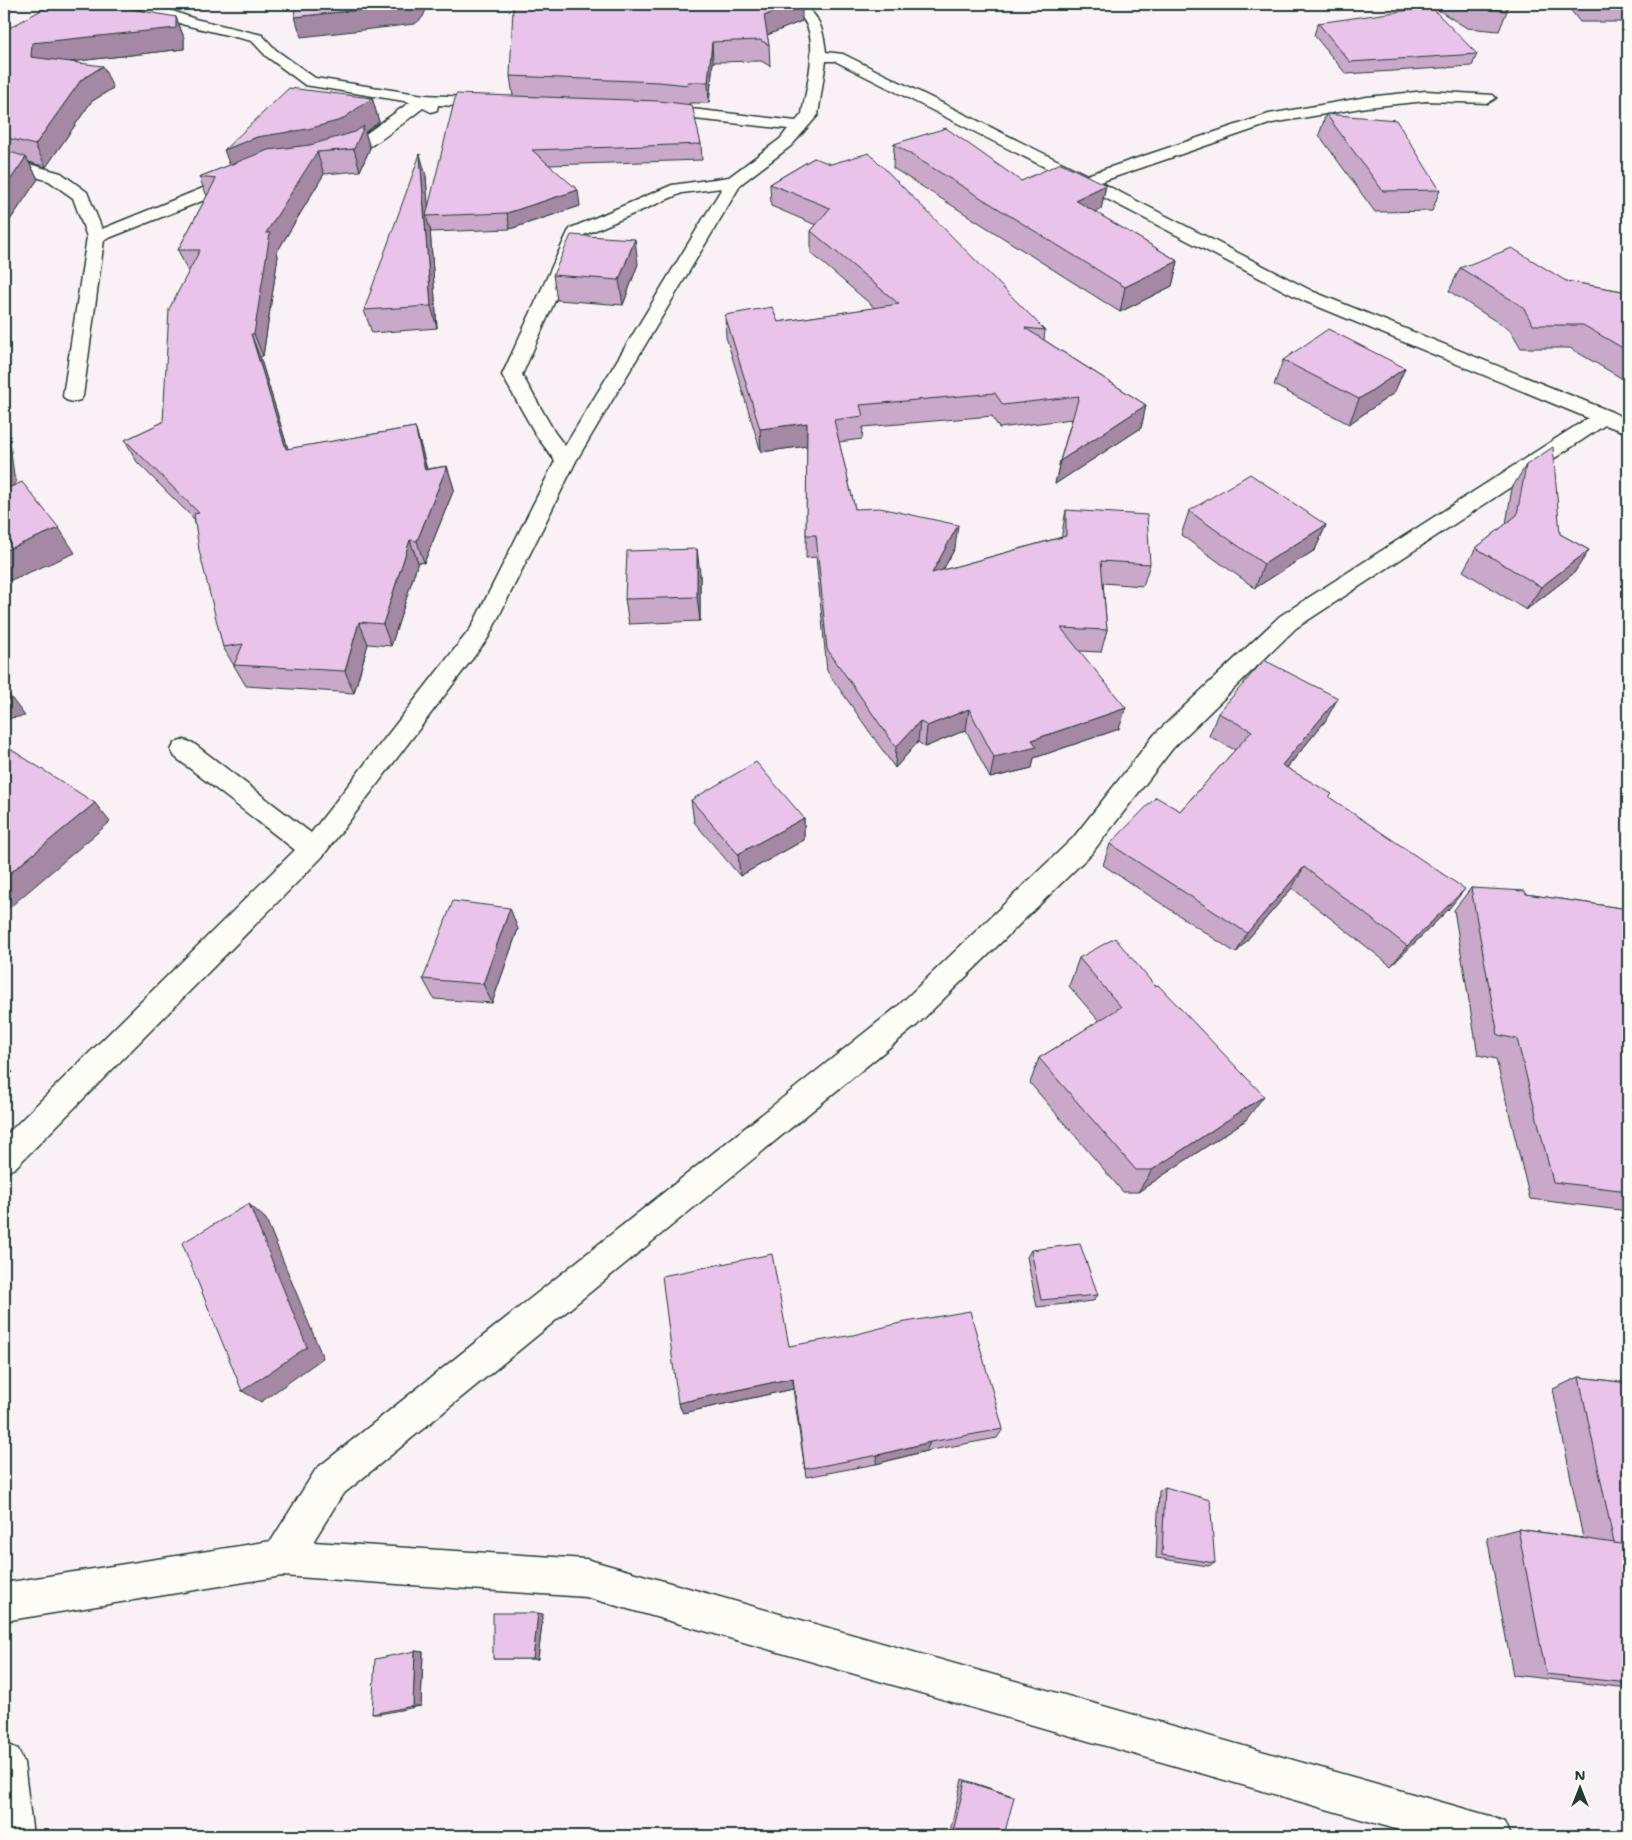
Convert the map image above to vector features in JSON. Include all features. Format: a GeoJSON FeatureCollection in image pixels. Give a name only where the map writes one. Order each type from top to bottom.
{"type":"FeatureCollection","features":[{"type":"Feature","properties":{"kind":"street"},"geometry":{"type":"LineString","coordinates":[[140,4],[190,22],[258,38],[271,53],[310,82],[428,105],[503,103]]}},
{"type":"Feature","properties":{"kind":"street"},"geometry":{"type":"LineString","coordinates":[[4,1158],[313,849],[480,632],[566,461],[734,181],[786,142],[810,115],[819,56],[817,35],[809,17],[792,4]]}},
{"type":"Feature","properties":{"kind":"street"},"geometry":{"type":"LineString","coordinates":[[819,56],[838,57],[1086,181],[1308,296],[1616,422]]}},
{"type":"Feature","properties":{"kind":"street"},"geometry":{"type":"LineString","coordinates":[[1086,181],[1269,119],[1367,102],[1426,96],[1488,98]]}},
{"type":"Feature","properties":{"kind":"street"},"geometry":{"type":"LineString","coordinates":[[317,160],[355,149],[428,105]]}},
{"type":"Feature","properties":{"kind":"street"},"geometry":{"type":"LineString","coordinates":[[641,109],[800,126]]}},
{"type":"Feature","properties":{"kind":"street"},"geometry":{"type":"LineString","coordinates":[[4,162],[55,178],[82,196],[96,237],[73,396]]}},
{"type":"Feature","properties":{"kind":"street"},"geometry":{"type":"LineString","coordinates":[[96,237],[254,174]]}},
{"type":"Feature","properties":{"kind":"street"},"geometry":{"type":"LineString","coordinates":[[566,461],[546,435],[512,375],[577,232],[678,189],[734,181]]}},
{"type":"Feature","properties":{"kind":"street"},"geometry":{"type":"LineString","coordinates":[[282,1558],[329,1482],[907,1016],[1082,846],[1164,741],[1288,622],[1616,422]]}},
{"type":"Feature","properties":{"kind":"street"},"geometry":{"type":"LineString","coordinates":[[184,750],[313,849]]}},
{"type":"Feature","properties":{"kind":"street"},"geometry":{"type":"LineString","coordinates":[[4,1602],[282,1558],[586,1578],[1490,1836]]}},
{"type":"Feature","properties":{"kind":"street"},"geometry":{"type":"LineString","coordinates":[[4,1763],[13,1836]]}},
{"type":"Feature","properties":{"kind":"building"},"geometry":{"type":"Polygon","coordinates":[[[52,4],[104,4],[176,17],[176,28],[32,43],[31,57],[103,66],[81,80],[35,145],[4,137],[4,31],[52,4]]]}},
{"type":"Feature","properties":{"kind":"building"},"geometry":{"type":"Polygon","coordinates":[[[294,4],[411,4],[295,17],[294,4]]]}},
{"type":"Feature","properties":{"kind":"building"},"geometry":{"type":"Polygon","coordinates":[[[556,4],[793,4],[764,16],[769,45],[760,40],[712,42],[708,82],[687,82],[688,85],[659,82],[510,76],[513,7],[556,4]]]}},
{"type":"Feature","properties":{"kind":"building"},"geometry":{"type":"Polygon","coordinates":[[[1469,4],[1507,4],[1507,11],[1475,7],[1469,4]]]}},
{"type":"Feature","properties":{"kind":"building"},"geometry":{"type":"Polygon","coordinates":[[[1431,7],[1477,54],[1350,62],[1318,23],[1431,7]]]}},
{"type":"Feature","properties":{"kind":"building"},"geometry":{"type":"Polygon","coordinates":[[[289,88],[372,98],[341,120],[308,129],[257,137],[224,150],[289,88]]]}},
{"type":"Feature","properties":{"kind":"building"},"geometry":{"type":"Polygon","coordinates":[[[456,94],[659,101],[692,105],[701,144],[532,150],[578,190],[507,213],[426,216],[456,94]]]}},
{"type":"Feature","properties":{"kind":"building"},"geometry":{"type":"Polygon","coordinates":[[[1326,114],[1396,120],[1440,190],[1383,191],[1326,114]]]}},
{"type":"Feature","properties":{"kind":"building"},"geometry":{"type":"Polygon","coordinates":[[[364,126],[354,149],[317,152],[266,233],[270,233],[254,334],[251,334],[286,449],[415,427],[425,470],[447,466],[417,541],[410,540],[383,624],[359,622],[345,671],[234,665],[243,644],[223,647],[199,550],[194,514],[199,513],[125,440],[163,422],[169,309],[200,250],[178,250],[216,179],[199,177],[268,150],[310,145],[355,132],[364,126]]]}},
{"type":"Feature","properties":{"kind":"building"},"geometry":{"type":"Polygon","coordinates":[[[946,128],[1021,181],[1061,163],[1106,185],[1075,200],[1178,261],[1125,287],[894,144],[946,128]]]}},
{"type":"Feature","properties":{"kind":"building"},"geometry":{"type":"Polygon","coordinates":[[[4,150],[26,157],[4,189],[4,150]]]}},
{"type":"Feature","properties":{"kind":"building"},"geometry":{"type":"Polygon","coordinates":[[[869,153],[1045,330],[1025,328],[1146,405],[1060,461],[1079,396],[1003,405],[995,393],[860,405],[863,416],[834,420],[855,509],[880,508],[958,525],[932,573],[1066,536],[1066,510],[1147,515],[1150,564],[1101,561],[1107,630],[1061,628],[1126,708],[1032,740],[1037,747],[994,757],[969,709],[927,726],[920,721],[896,747],[827,649],[816,535],[806,535],[807,423],[760,429],[725,315],[772,307],[778,322],[899,304],[811,231],[830,208],[770,184],[814,158],[831,164],[869,153]]]}},
{"type":"Feature","properties":{"kind":"building"},"geometry":{"type":"Polygon","coordinates":[[[420,154],[431,306],[364,310],[420,154]]]}},
{"type":"Feature","properties":{"kind":"building"},"geometry":{"type":"Polygon","coordinates":[[[571,235],[635,239],[619,280],[553,275],[571,235]]]}},
{"type":"Feature","properties":{"kind":"building"},"geometry":{"type":"Polygon","coordinates":[[[1512,248],[1566,281],[1628,292],[1628,351],[1583,325],[1533,325],[1523,307],[1460,268],[1512,248]]]}},
{"type":"Feature","properties":{"kind":"building"},"geometry":{"type":"Polygon","coordinates":[[[1328,329],[1405,368],[1359,399],[1283,360],[1328,329]]]}},
{"type":"Feature","properties":{"kind":"building"},"geometry":{"type":"Polygon","coordinates":[[[1553,447],[1560,534],[1589,550],[1541,587],[1476,548],[1517,515],[1526,465],[1553,447]]]}},
{"type":"Feature","properties":{"kind":"building"},"geometry":{"type":"Polygon","coordinates":[[[1250,474],[1326,525],[1264,564],[1189,511],[1250,474]]]}},
{"type":"Feature","properties":{"kind":"building"},"geometry":{"type":"Polygon","coordinates":[[[22,482],[59,528],[4,551],[4,490],[22,482]]]}},
{"type":"Feature","properties":{"kind":"building"},"geometry":{"type":"Polygon","coordinates":[[[697,549],[697,597],[625,599],[627,551],[697,549]]]}},
{"type":"Feature","properties":{"kind":"building"},"geometry":{"type":"Polygon","coordinates":[[[1264,660],[1338,698],[1282,765],[1332,794],[1329,797],[1465,889],[1407,946],[1304,867],[1247,933],[1110,844],[1156,797],[1180,811],[1252,731],[1218,713],[1264,660]]]}},
{"type":"Feature","properties":{"kind":"building"},"geometry":{"type":"Polygon","coordinates":[[[4,745],[95,803],[4,878],[4,745]]]}},
{"type":"Feature","properties":{"kind":"building"},"geometry":{"type":"Polygon","coordinates":[[[756,762],[804,818],[738,854],[691,800],[756,762]]]}},
{"type":"Feature","properties":{"kind":"building"},"geometry":{"type":"Polygon","coordinates":[[[1471,888],[1525,891],[1526,894],[1628,909],[1628,1191],[1553,1182],[1517,1039],[1498,1035],[1471,888]]]}},
{"type":"Feature","properties":{"kind":"building"},"geometry":{"type":"Polygon","coordinates":[[[453,901],[510,908],[483,984],[423,979],[453,901]]]}},
{"type":"Feature","properties":{"kind":"building"},"geometry":{"type":"Polygon","coordinates":[[[1115,938],[1155,986],[1158,985],[1264,1096],[1152,1170],[1136,1170],[1039,1058],[1121,1007],[1079,958],[1115,938]]]}},
{"type":"Feature","properties":{"kind":"building"},"geometry":{"type":"Polygon","coordinates":[[[249,1204],[307,1347],[242,1391],[182,1243],[249,1204]]]}},
{"type":"Feature","properties":{"kind":"building"},"geometry":{"type":"Polygon","coordinates":[[[1080,1244],[1098,1295],[1041,1300],[1031,1250],[1080,1244]]]}},
{"type":"Feature","properties":{"kind":"building"},"geometry":{"type":"Polygon","coordinates":[[[772,1254],[789,1346],[853,1335],[900,1323],[970,1311],[1003,1429],[930,1442],[878,1455],[805,1469],[793,1378],[678,1403],[662,1276],[772,1254]]]}},
{"type":"Feature","properties":{"kind":"building"},"geometry":{"type":"Polygon","coordinates":[[[1579,1377],[1628,1383],[1628,1545],[1614,1543],[1579,1377]]]}},
{"type":"Feature","properties":{"kind":"building"},"geometry":{"type":"Polygon","coordinates":[[[1165,1487],[1210,1500],[1215,1563],[1162,1555],[1165,1487]]]}},
{"type":"Feature","properties":{"kind":"building"},"geometry":{"type":"Polygon","coordinates":[[[1518,1529],[1628,1545],[1628,1683],[1546,1674],[1518,1529]]]}},
{"type":"Feature","properties":{"kind":"building"},"geometry":{"type":"Polygon","coordinates":[[[493,1613],[538,1613],[533,1659],[493,1659],[493,1613]]]}},
{"type":"Feature","properties":{"kind":"building"},"geometry":{"type":"Polygon","coordinates":[[[415,1651],[413,1706],[372,1714],[375,1659],[415,1651]]]}},
{"type":"Feature","properties":{"kind":"building"},"geometry":{"type":"Polygon","coordinates":[[[965,1781],[1014,1797],[1004,1836],[952,1836],[965,1781]]]}}]}
